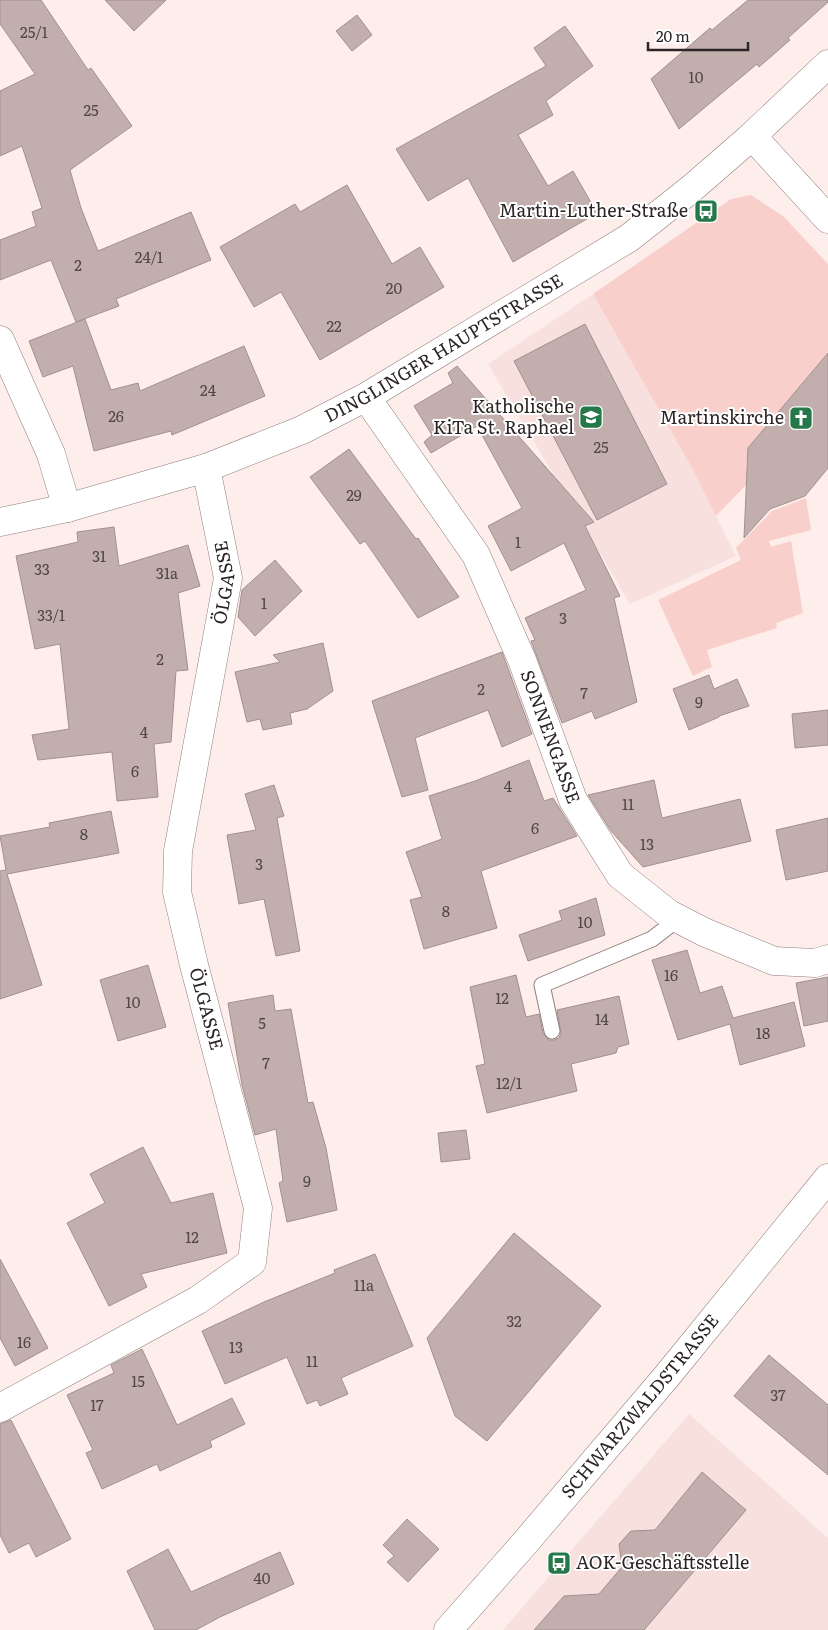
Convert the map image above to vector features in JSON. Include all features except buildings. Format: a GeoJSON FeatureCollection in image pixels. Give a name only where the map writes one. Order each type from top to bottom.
{"type":"FeatureCollection","features":[{"type":"Feature","properties":{"kind":"street","name":"DINGLINGER HAUPTSTRASSE"},"geometry":{"type":"LineString","coordinates":[[0,522],[67,508],[206,468],[302,430],[366,398],[629,238],[691,189],[752,136],[828,64]]}},
{"type":"Feature","properties":{"kind":"street"},"geometry":{"type":"LineString","coordinates":[[752,136],[828,219]]}},
{"type":"Feature","properties":{"kind":"street"},"geometry":{"type":"LineString","coordinates":[[0,340],[51,454],[67,508]]}},
{"type":"Feature","properties":{"kind":"street","name":"SONNENGASSE"},"geometry":{"type":"LineString","coordinates":[[366,398],[476,555],[522,660],[573,800],[620,875],[669,914],[704,932],[774,961],[815,963],[828,959]]}},
{"type":"Feature","properties":{"kind":"street","name":"ÖLGASSE"},"geometry":{"type":"LineString","coordinates":[[0,1408],[198,1300],[252,1262],[258,1208],[194,965],[177,892],[178,851],[228,578],[206,468]]}},
{"type":"Feature","properties":{"kind":"street","name":"SCHWARZWALDSTRASSE"},"geometry":{"type":"LineString","coordinates":[[448,1630],[667,1376],[828,1178]]}},
{"type":"Feature","properties":{"kind":"lane"},"geometry":{"type":"LineString","coordinates":[[552,1031],[542,985],[652,939],[678,919]]}},
{"type":"Feature","properties":{"kind":"shaded area"},"geometry":{"type":"Polygon","coordinates":[[[751,195],[784,217],[828,264],[828,353],[747,484],[716,516],[693,470],[593,294],[731,199],[751,195]]]}},
{"type":"Feature","properties":{"kind":"shaded area","name":"Katholische KiTa St. Raphael"},"geometry":{"type":"Polygon","coordinates":[[[593,294],[693,470],[736,556],[630,604],[488,364],[593,294]]]}},
{"type":"Feature","properties":{"kind":"shaded area"},"geometry":{"type":"Polygon","coordinates":[[[806,498],[811,530],[769,541],[771,547],[791,541],[803,613],[776,623],[777,628],[707,650],[712,667],[693,676],[658,600],[741,560],[736,548],[772,511],[806,498]]]}},
{"type":"Feature","properties":{"kind":"shaded area"},"geometry":{"type":"Polygon","coordinates":[[[689,1414],[828,1538],[828,1630],[503,1630],[689,1414]]]}},
{"type":"Feature","properties":{"kind":"place","name":"Martin-Luther-Straße"},"geometry":{"type":"Point","coordinates":[706,211]}},
{"type":"Feature","properties":{"kind":"place","name":"Katholische KiTa St. Raphael"},"geometry":{"type":"Point","coordinates":[591,417]}},
{"type":"Feature","properties":{"kind":"place","name":"Martinskirche"},"geometry":{"type":"Point","coordinates":[801,418]}},
{"type":"Feature","properties":{"kind":"place","name":"AOK-Geschäftsstelle"},"geometry":{"type":"Point","coordinates":[559,1563]}}]}
